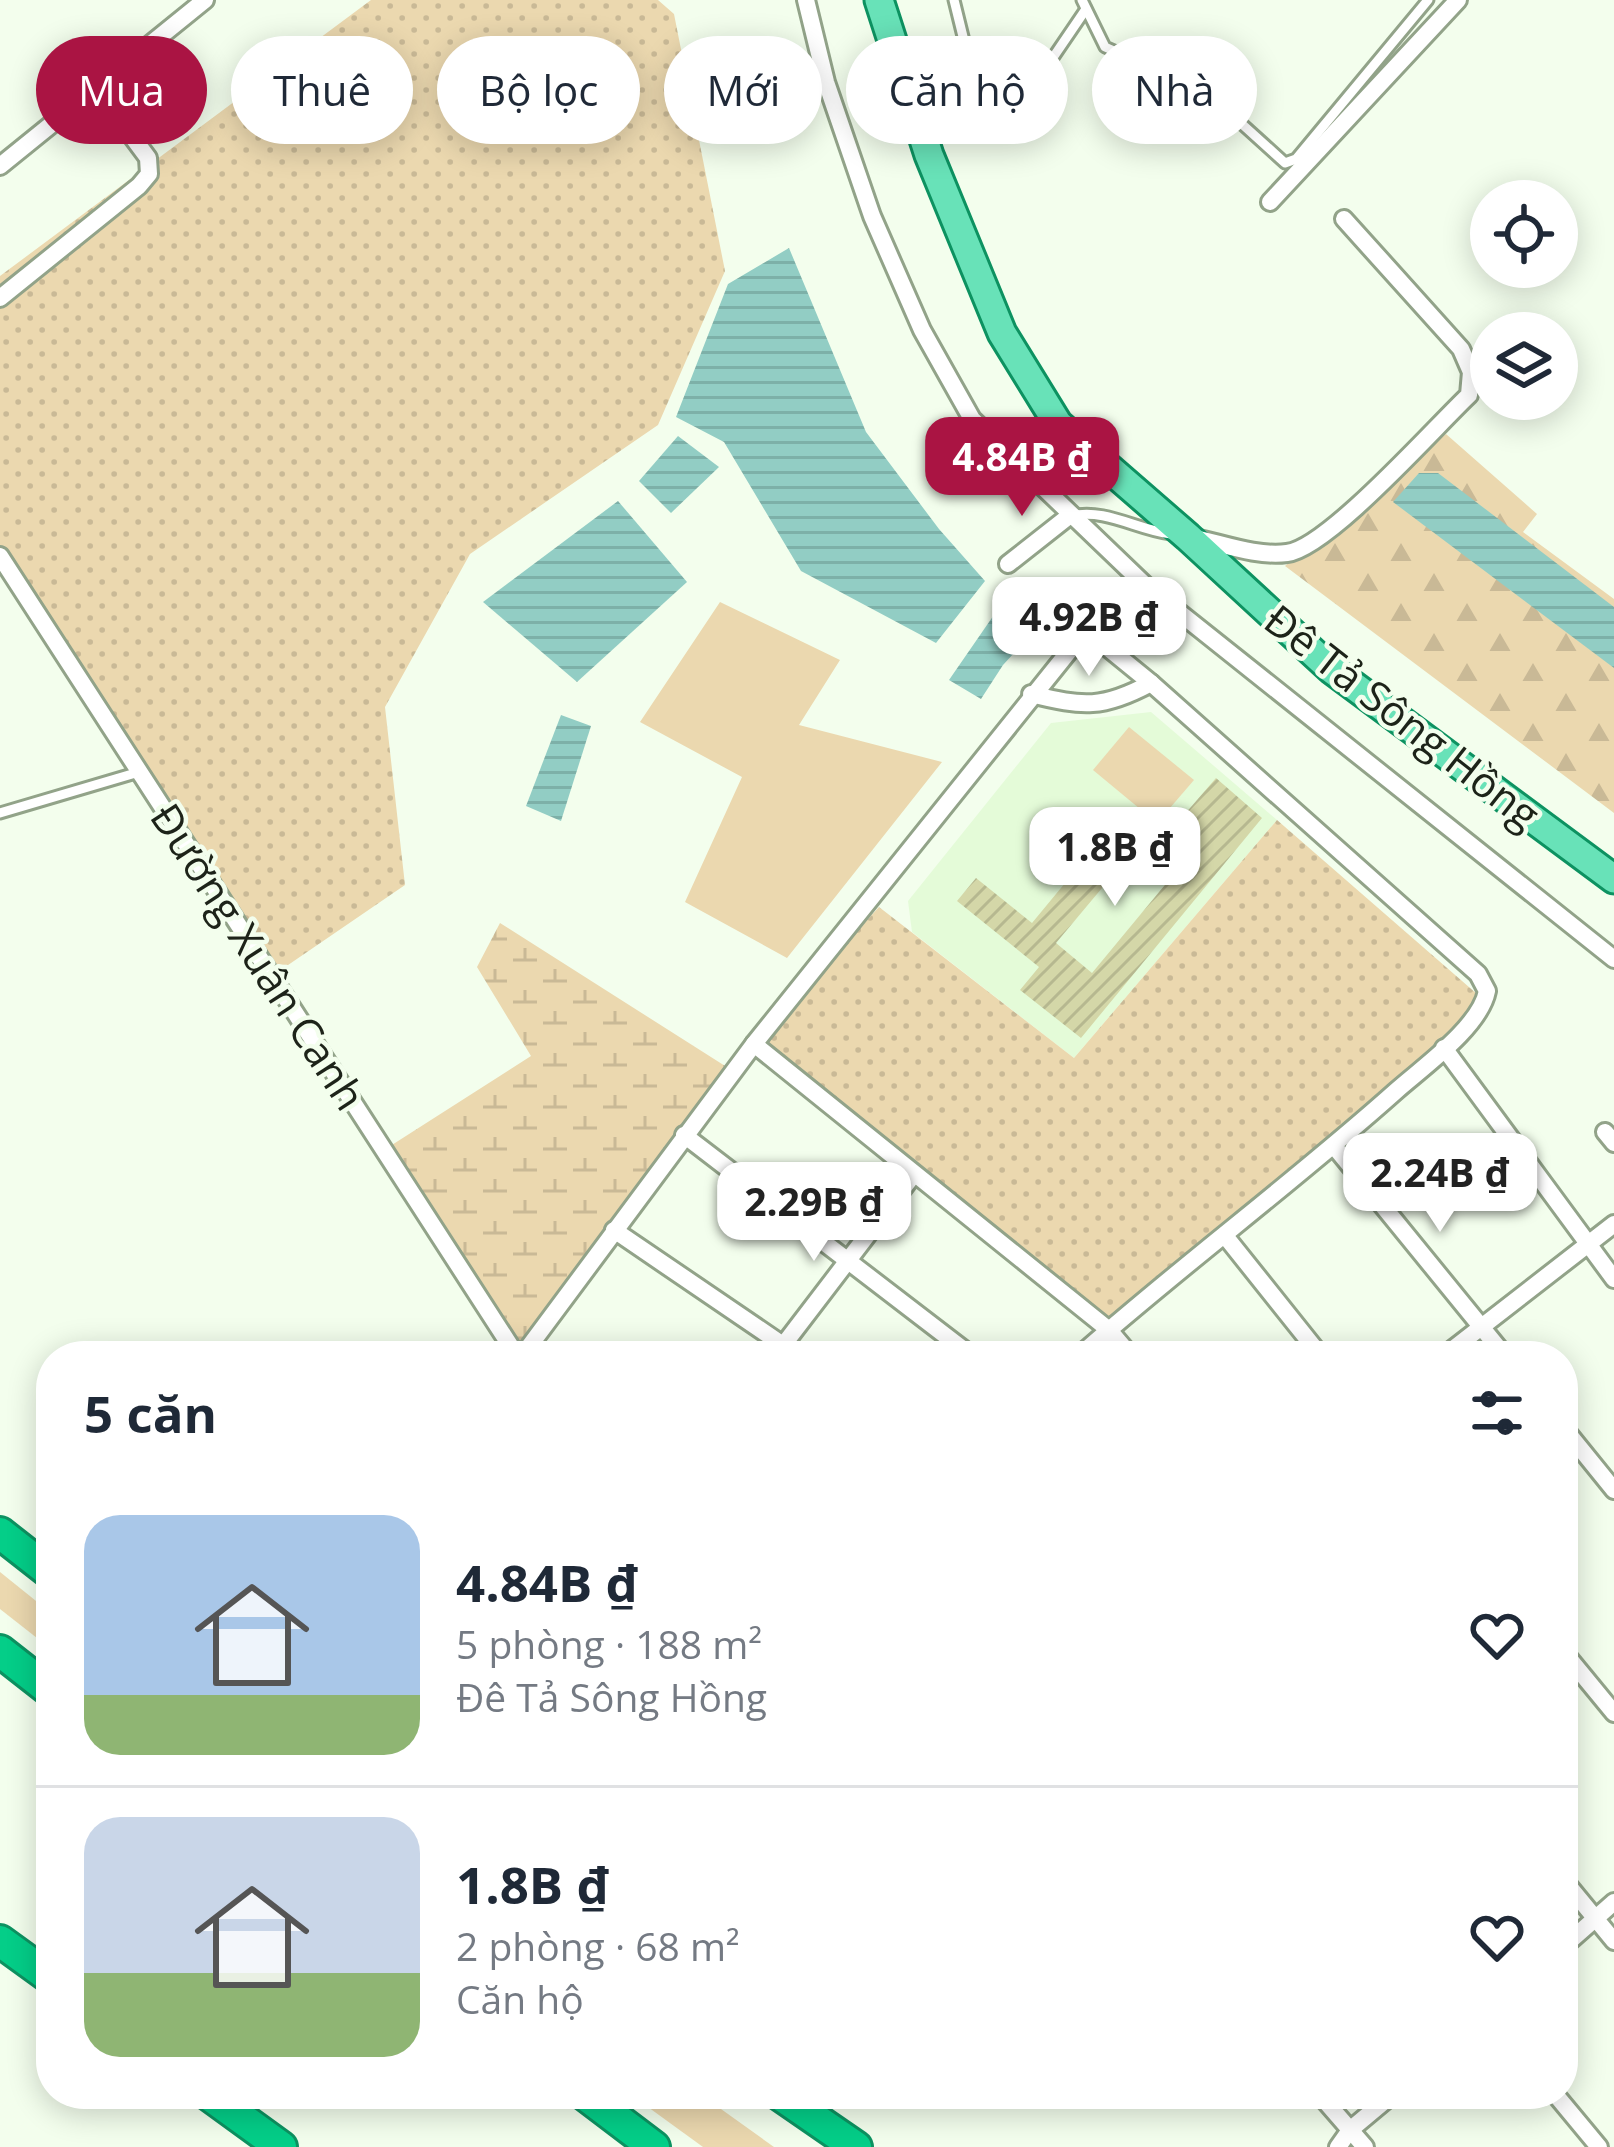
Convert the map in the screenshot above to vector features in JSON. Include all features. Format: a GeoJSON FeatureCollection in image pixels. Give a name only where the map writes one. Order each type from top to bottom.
{"type":"FeatureCollection","features":[{"type":"Feature","properties":{"kind":"highway"},"geometry":{"type":"LineString","coordinates":[[0,1533],[36,1561]]}},
{"type":"Feature","properties":{"kind":"highway"},"geometry":{"type":"LineString","coordinates":[[0,1652],[36,1680]]}},
{"type":"Feature","properties":{"kind":"highway"},"geometry":{"type":"LineString","coordinates":[[0,1941],[36,1967]]}},
{"type":"Feature","properties":{"kind":"highway"},"geometry":{"type":"LineString","coordinates":[[228,2109],[280,2147]]}},
{"type":"Feature","properties":{"kind":"highway"},"geometry":{"type":"LineString","coordinates":[[588,2109],[623,2147]]}},
{"type":"Feature","properties":{"kind":"highway"},"geometry":{"type":"LineString","coordinates":[[604,2109],[655,2147]]}},
{"type":"Feature","properties":{"kind":"highway"},"geometry":{"type":"LineString","coordinates":[[776,2109],[830,2147]]}},
{"type":"Feature","properties":{"kind":"highway"},"geometry":{"type":"LineString","coordinates":[[801,2109],[856,2147]]}},
{"type":"Feature","properties":{"kind":"main road","name":"Đê Tả Sông Hồng"},"geometry":{"type":"LineString","coordinates":[[879,0],[929,155],[1002,333],[1058,424],[1331,669],[1614,879]]}},
{"type":"Feature","properties":{"kind":"street"},"geometry":{"type":"LineString","coordinates":[[160,36],[205,0]]}},
{"type":"Feature","properties":{"kind":"street"},"geometry":{"type":"LineString","coordinates":[[806,0],[826,82],[872,216],[922,330],[972,419],[1070,516],[1212,640],[1614,958]]}},
{"type":"Feature","properties":{"kind":"street"},"geometry":{"type":"LineString","coordinates":[[1270,202],[1458,0]]}},
{"type":"Feature","properties":{"kind":"street"},"geometry":{"type":"LineString","coordinates":[[0,166],[36,137]]}},
{"type":"Feature","properties":{"kind":"street"},"geometry":{"type":"LineString","coordinates":[[0,298],[148,174],[148,158],[138,144]]}},
{"type":"Feature","properties":{"kind":"street"},"geometry":{"type":"LineString","coordinates":[[1188,537],[1273,554],[1304,548],[1338,523],[1469,394],[1471,372],[1461,349],[1344,219]]}},
{"type":"Feature","properties":{"kind":"street"},"geometry":{"type":"LineString","coordinates":[[1008,564],[1070,516]]}},
{"type":"Feature","properties":{"kind":"street","name":"Đường Xuân Canh"},"geometry":{"type":"LineString","coordinates":[[0,556],[509,1341]]}},
{"type":"Feature","properties":{"kind":"street"},"geometry":{"type":"LineString","coordinates":[[530,1341],[754,1044],[1086,630],[1486,983],[1485,1001],[1444,1048],[1334,1146],[1096,1341]]}},
{"type":"Feature","properties":{"kind":"street"},"geometry":{"type":"LineString","coordinates":[[1031,694],[1081,706],[1121,699],[1151,683]]}},
{"type":"Feature","properties":{"kind":"street"},"geometry":{"type":"LineString","coordinates":[[754,1044],[1118,1341]]}},
{"type":"Feature","properties":{"kind":"street"},"geometry":{"type":"LineString","coordinates":[[1444,1048],[1614,1279]]}},
{"type":"Feature","properties":{"kind":"street"},"geometry":{"type":"LineString","coordinates":[[684,1135],[953,1341]]}},
{"type":"Feature","properties":{"kind":"street"},"geometry":{"type":"LineString","coordinates":[[1334,1146],[1493,1341]]}},
{"type":"Feature","properties":{"kind":"street"},"geometry":{"type":"LineString","coordinates":[[787,1341],[914,1174]]}},
{"type":"Feature","properties":{"kind":"street"},"geometry":{"type":"LineString","coordinates":[[1461,1341],[1614,1224]]}},
{"type":"Feature","properties":{"kind":"street"},"geometry":{"type":"LineString","coordinates":[[614,1230],[768,1341]]}},
{"type":"Feature","properties":{"kind":"street"},"geometry":{"type":"LineString","coordinates":[[1226,1237],[1309,1341]]}},
{"type":"Feature","properties":{"kind":"street"},"geometry":{"type":"LineString","coordinates":[[1578,1446],[1614,1490]]}},
{"type":"Feature","properties":{"kind":"street"},"geometry":{"type":"LineString","coordinates":[[1578,1669],[1614,1713]]}},
{"type":"Feature","properties":{"kind":"street"},"geometry":{"type":"LineString","coordinates":[[1578,1897],[1614,1941]]}},
{"type":"Feature","properties":{"kind":"street"},"geometry":{"type":"LineString","coordinates":[[1578,1933],[1614,1902]]}},
{"type":"Feature","properties":{"kind":"street"},"geometry":{"type":"LineString","coordinates":[[1332,2109],[1364,2147]]}},
{"type":"Feature","properties":{"kind":"street"},"geometry":{"type":"LineString","coordinates":[[1338,2147],[1376,2109]]}},
{"type":"Feature","properties":{"kind":"street"},"geometry":{"type":"LineString","coordinates":[[1567,2109],[1599,2147]]}},
{"type":"Feature","properties":{"kind":"lane"},"geometry":{"type":"LineString","coordinates":[[954,0],[969,62],[991,94],[1052,58],[1084,4]]}},
{"type":"Feature","properties":{"kind":"lane"},"geometry":{"type":"LineString","coordinates":[[1084,4],[1106,47],[1137,61],[1159,49],[1285,163],[1296,159],[1428,0]]}},
{"type":"Feature","properties":{"kind":"lane"},"geometry":{"type":"LineString","coordinates":[[1070,516],[1085,512],[1188,537]]}},
{"type":"Feature","properties":{"kind":"lane"},"geometry":{"type":"LineString","coordinates":[[0,813],[139,772]]}},
{"type":"Feature","properties":{"kind":"shaded area"},"geometry":{"type":"Polygon","coordinates":[[[1151,712],[1277,820],[1074,1058],[912,932],[908,901],[1051,723],[1151,712]]]}},
{"type":"Feature","properties":{"kind":"green space"},"geometry":{"type":"Polygon","coordinates":[[[371,0],[658,0],[674,14],[678,36],[664,36],[664,144],[700,144],[725,271],[658,425],[470,554],[385,707],[405,885],[272,976],[0,556],[0,276],[177,144],[207,144],[207,122],[231,104],[231,144],[413,144],[413,36],[323,36],[371,0]]]}},
{"type":"Feature","properties":{"kind":"green space"},"geometry":{"type":"Polygon","coordinates":[[[1446,434],[1537,514],[1523,532],[1614,599],[1614,813],[1285,566],[1446,434]]]}},
{"type":"Feature","properties":{"kind":"green space"},"geometry":{"type":"Polygon","coordinates":[[[720,602],[840,660],[799,725],[942,762],[787,958],[685,902],[742,777],[640,722],[720,602]]]}},
{"type":"Feature","properties":{"kind":"green space"},"geometry":{"type":"Polygon","coordinates":[[[1129,727],[1194,780],[1157,823],[1093,770],[1129,727]]]}},
{"type":"Feature","properties":{"kind":"green space"},"geometry":{"type":"Polygon","coordinates":[[[1277,820],[1485,1001],[1109,1330],[754,1044],[879,907],[1074,1058],[1277,820]]]}},
{"type":"Feature","properties":{"kind":"green space"},"geometry":{"type":"Polygon","coordinates":[[[500,923],[733,1071],[533,1341],[512,1341],[384,1150],[531,1056],[477,967],[500,923]]]}},
{"type":"Feature","properties":{"kind":"green space"},"geometry":{"type":"Polygon","coordinates":[[[0,1572],[36,1601],[36,1637],[0,1609],[0,1572]]]}},
{"type":"Feature","properties":{"kind":"green space"},"geometry":{"type":"Polygon","coordinates":[[[651,2109],[721,2109],[774,2147],[703,2147],[651,2109]]]}},
{"type":"Feature","properties":{"kind":"water"},"geometry":{"type":"Polygon","coordinates":[[[789,248],[866,432],[985,581],[936,643],[801,571],[724,442],[676,417],[728,284],[789,248]]]}},
{"type":"Feature","properties":{"kind":"water"},"geometry":{"type":"Polygon","coordinates":[[[678,436],[719,467],[671,513],[639,481],[678,436]]]}},
{"type":"Feature","properties":{"kind":"water"},"geometry":{"type":"Polygon","coordinates":[[[1419,473],[1438,473],[1614,607],[1614,668],[1393,502],[1419,473]]]}},
{"type":"Feature","properties":{"kind":"water"},"geometry":{"type":"Polygon","coordinates":[[[618,501],[687,582],[577,682],[483,602],[618,501]]]}},
{"type":"Feature","properties":{"kind":"water"},"geometry":{"type":"Polygon","coordinates":[[[1007,596],[1039,626],[1003,665],[981,699],[949,680],[1007,596]]]}},
{"type":"Feature","properties":{"kind":"water"},"geometry":{"type":"Polygon","coordinates":[[[561,715],[591,726],[561,821],[526,806],[561,715]]]}},
{"type":"Feature","properties":{"kind":"building"},"geometry":{"type":"Polygon","coordinates":[[[1216,778],[1262,818],[1081,1038],[1020,990],[1039,967],[957,901],[976,878],[1032,923],[1113,825],[1138,845],[1056,943],[1092,973],[1188,857],[1165,837],[1216,778]]]}}]}
